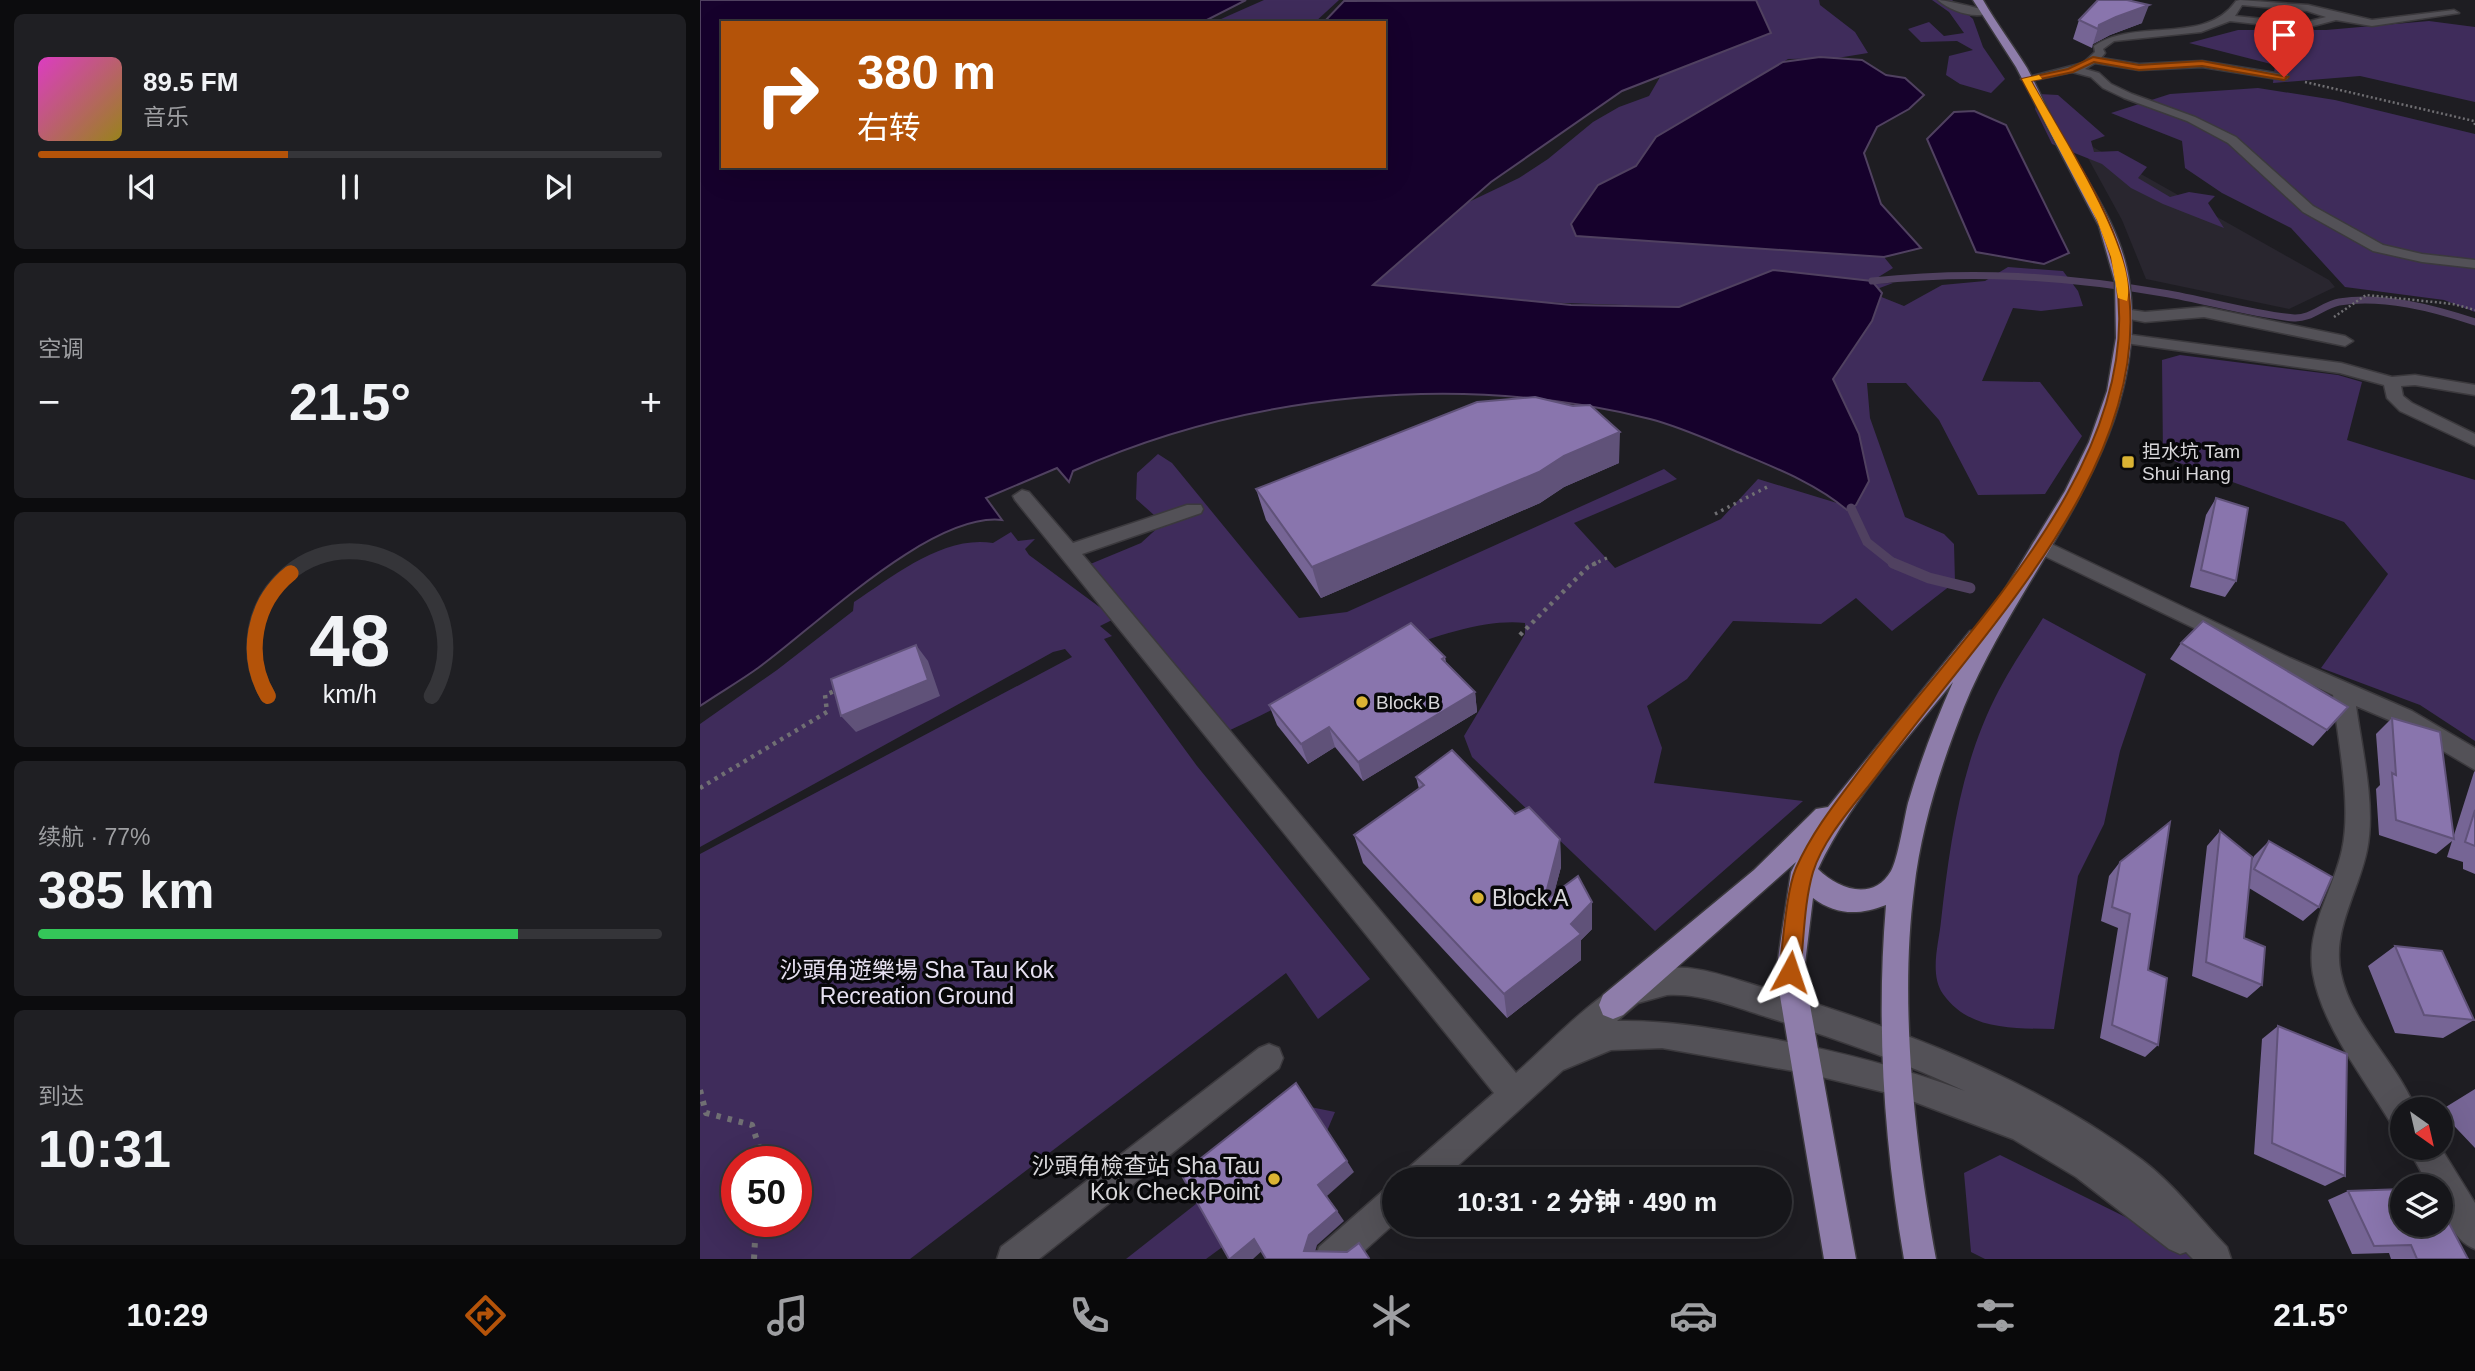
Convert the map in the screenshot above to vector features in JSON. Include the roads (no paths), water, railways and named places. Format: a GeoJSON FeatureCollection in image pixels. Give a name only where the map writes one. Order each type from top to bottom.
{"type":"FeatureCollection","features":[{"type":"Feature","properties":{"kind":"main road"},"geometry":{"type":"LineString","coordinates":[[1920,1259],[1912,1215],[1894,1048],[1902,877],[1934,755],[1964,681],[2005,603],[2074,494],[2108,421],[2120,376],[2124,339],[2122,280],[2102,220],[2015,57],[1978,0]]}},
{"type":"Feature","properties":{"kind":"main road"},"geometry":{"type":"LineString","coordinates":[[1840,1259],[1790,972],[1804,872],[1821,836],[1866,774],[2005,603]]}},
{"type":"Feature","properties":{"kind":"main road"},"geometry":{"type":"LineString","coordinates":[[1613,1005],[1763,878],[1866,774]]}},
{"type":"Feature","properties":{"kind":"main road"},"geometry":{"type":"LineString","coordinates":[[1804,872],[1818,889],[1838,899],[1865,903],[1887,894],[1902,877]]}},
{"type":"Feature","properties":{"kind":"street"},"geometry":{"type":"LineString","coordinates":[[1943,0],[1954,8],[1984,12]]}},
{"type":"Feature","properties":{"kind":"street"},"geometry":{"type":"LineString","coordinates":[[2308,8],[2325,0]]}},
{"type":"Feature","properties":{"kind":"street"},"geometry":{"type":"LineString","coordinates":[[2230,18],[2239,3],[2245,2],[2308,8],[2336,17],[2372,23],[2454,13]]}},
{"type":"Feature","properties":{"kind":"street"},"geometry":{"type":"LineString","coordinates":[[2026,79],[2074,69],[2093,60],[2100,53],[2098,48],[2102,43],[2153,30],[2201,29],[2230,18],[2302,26],[2336,17]]}},
{"type":"Feature","properties":{"kind":"street"},"geometry":{"type":"LineString","coordinates":[[2093,60],[2139,67],[2202,64],[2284,77]]}},
{"type":"Feature","properties":{"kind":"street"},"geometry":{"type":"LineString","coordinates":[[2074,69],[2095,75],[2107,86],[2127,96],[2191,119],[2232,140],[2308,209],[2378,248],[2422,258],[2475,264]]}},
{"type":"Feature","properties":{"kind":"street"},"geometry":{"type":"LineString","coordinates":[[2124,308],[2145,317],[2204,312],[2345,341]]}},
{"type":"Feature","properties":{"kind":"street"},"geometry":{"type":"LineString","coordinates":[[2124,339],[2341,368],[2392,382],[2415,380],[2475,390]]}},
{"type":"Feature","properties":{"kind":"street"},"geometry":{"type":"LineString","coordinates":[[2392,382],[2395,398],[2406,407],[2475,441]]}},
{"type":"Feature","properties":{"kind":"street"},"geometry":{"type":"LineString","coordinates":[[1022,496],[1514,1094]]}},
{"type":"Feature","properties":{"kind":"street"},"geometry":{"type":"LineString","coordinates":[[1069,551],[1194,509]]}},
{"type":"Feature","properties":{"kind":"street"},"geometry":{"type":"LineString","coordinates":[[2041,546],[2404,717],[2475,760]]}},
{"type":"Feature","properties":{"kind":"street"},"geometry":{"type":"LineString","coordinates":[[2343,690],[2356,791],[2355,849],[2329,926],[2326,971],[2335,1003],[2393,1097]]}},
{"type":"Feature","properties":{"kind":"street"},"geometry":{"type":"LineString","coordinates":[[1433,1167],[1628,993],[1649,983],[1674,981],[1709,986],[1796,1011],[1966,1077],[2079,1136],[2133,1172],[2215,1259]]}},
{"type":"Feature","properties":{"kind":"street"},"geometry":{"type":"LineString","coordinates":[[1545,1066],[1611,1036],[1661,1034],[1805,1059],[1896,1080],[2022,1127],[2087,1166],[2205,1259]]}},
{"type":"Feature","properties":{"kind":"street"},"geometry":{"type":"LineString","coordinates":[[1013,1259],[1269,1058]]}},
{"type":"Feature","properties":{"kind":"street"},"geometry":{"type":"LineString","coordinates":[[2430,1160],[2475,1233]]}},
{"type":"Feature","properties":{"kind":"street"},"geometry":{"type":"LineString","coordinates":[[1331,1259],[1382,1213]]}},
{"type":"Feature","properties":{"kind":"waterway"},"geometry":{"type":"LineString","coordinates":[[1872,281],[1982,275],[2090,282],[2294,318],[2306,316],[2339,302],[2373,300],[2425,308],[2475,322]]}},
{"type":"Feature","properties":{"kind":"waterway"},"geometry":{"type":"LineString","coordinates":[[1851,508],[1867,542],[1894,563]]}},
{"type":"Feature","properties":{"kind":"waterway"},"geometry":{"type":"LineString","coordinates":[[1894,563],[1929,578],[1970,588]]}},
{"type":"Feature","properties":{"kind":"place","name":"担水坑 Tam Shui Hang"},"geometry":{"type":"Point","coordinates":[2128,462]}},
{"type":"Feature","properties":{"kind":"place","name":"Block B"},"geometry":{"type":"Point","coordinates":[1362,702]}},
{"type":"Feature","properties":{"kind":"place","name":"Block A"},"geometry":{"type":"Point","coordinates":[1478,898]}},
{"type":"Feature","properties":{"kind":"place","name":"沙頭角檢查站 Sha Tau Kok Check Point"},"geometry":{"type":"Point","coordinates":[1274,1179]}},
{"type":"Feature","properties":{"kind":"park label","name":"沙頭角遊樂場 Sha Tau Kok Recreation Ground"},"geometry":{"type":"Point","coordinates":[917,983]}}]}
